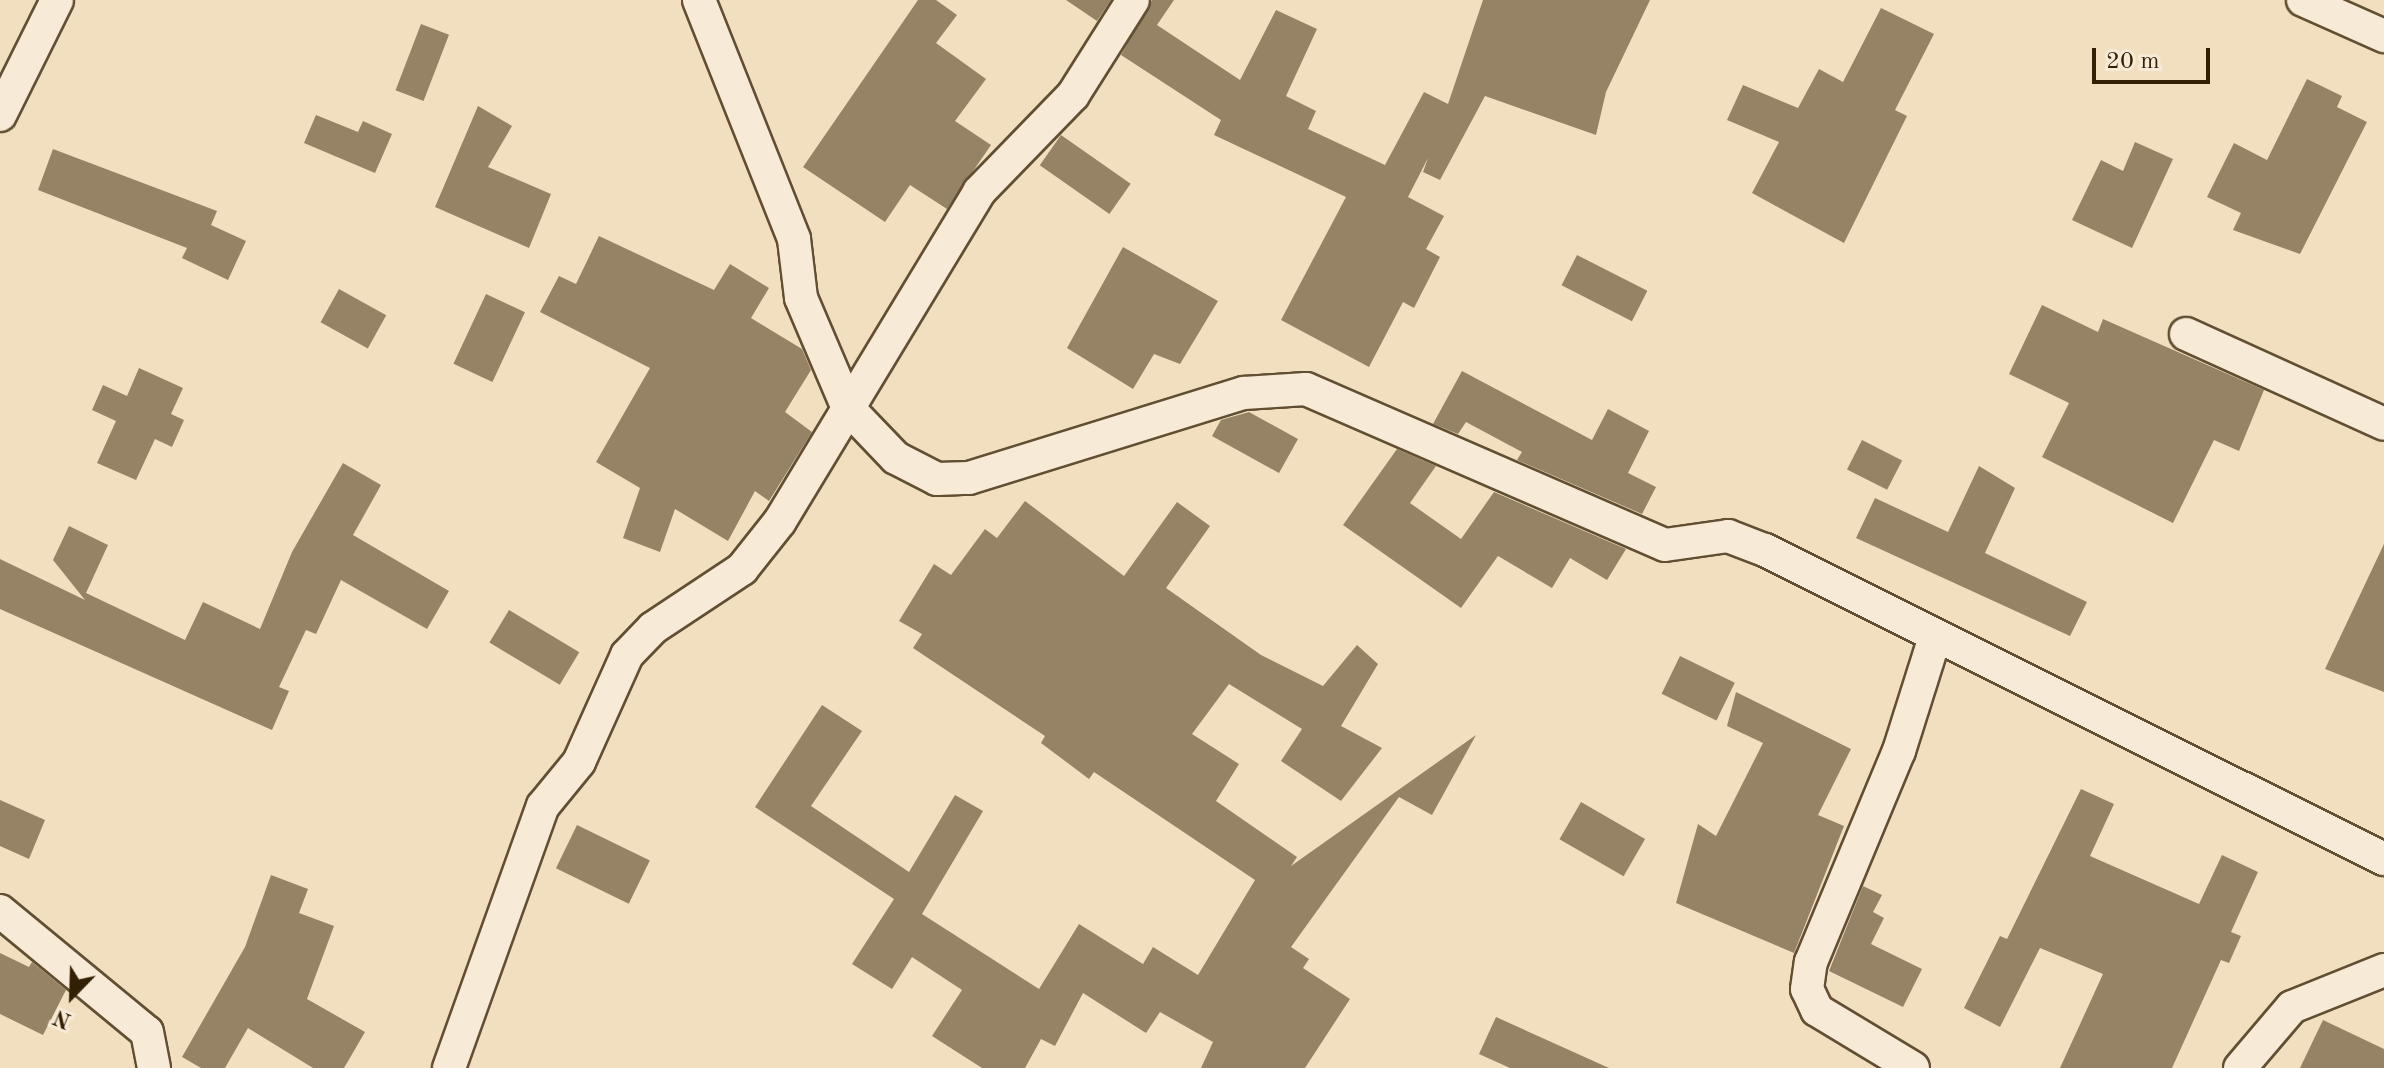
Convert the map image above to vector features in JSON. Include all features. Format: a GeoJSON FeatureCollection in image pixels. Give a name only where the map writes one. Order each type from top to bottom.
{"type":"FeatureCollection","features":[{"type":"Feature","properties":{"kind":"street"},"geometry":{"type":"LineString","coordinates":[[0,115],[57,0]]}},
{"type":"Feature","properties":{"kind":"street"},"geometry":{"type":"LineString","coordinates":[[699,0],[794,239],[801,298],[848,408],[896,458],[937,479],[969,478],[1229,397],[1306,389],[1665,545],[1728,536],[1765,550],[2384,859]]}},
{"type":"Feature","properties":{"kind":"street"},"geometry":{"type":"LineString","coordinates":[[449,1068],[543,806],[579,762],[627,655],[653,628],[742,569],[780,521],[979,192],[1073,95],[1133,0]]}},
{"type":"Feature","properties":{"kind":"street"},"geometry":{"type":"LineString","coordinates":[[2303,0],[2384,36]]}},
{"type":"Feature","properties":{"kind":"street"},"geometry":{"type":"LineString","coordinates":[[2186,334],[2384,424]]}},
{"type":"Feature","properties":{"kind":"street"},"geometry":{"type":"LineString","coordinates":[[1913,1068],[1817,1010],[1807,989],[1811,962],[1899,751],[1935,637]]}},
{"type":"Feature","properties":{"kind":"street"},"geometry":{"type":"LineString","coordinates":[[0,911],[147,1032],[154,1068]]}},
{"type":"Feature","properties":{"kind":"street"},"geometry":{"type":"LineString","coordinates":[[2240,1068],[2292,1007],[2384,970]]}},
{"type":"Feature","properties":{"kind":"building"},"geometry":{"type":"Polygon","coordinates":[[[918,0],[936,0],[957,15],[936,43],[986,79],[955,121],[991,145],[947,209],[910,185],[885,222],[803,167],[918,0]]]}},
{"type":"Feature","properties":{"kind":"building"},"geometry":{"type":"Polygon","coordinates":[[[1066,0],[1111,0],[1097,21],[1066,0]]]}},
{"type":"Feature","properties":{"kind":"building"},"geometry":{"type":"Polygon","coordinates":[[[1152,0],[1174,0],[1157,25],[1240,80],[1276,10],[1317,29],[1286,96],[1316,111],[1308,129],[1385,165],[1424,92],[1448,104],[1483,0],[1650,0],[1606,92],[1596,135],[1485,96],[1440,180],[1423,172],[1428,158],[1408,197],[1444,216],[1426,249],[1440,257],[1414,308],[1403,302],[1369,367],[1281,320],[1346,197],[1214,135],[1221,120],[1121,55],[1152,0]]]}},
{"type":"Feature","properties":{"kind":"building"},"geometry":{"type":"Polygon","coordinates":[[[1881,8],[1934,34],[1895,110],[1907,116],[1844,243],[1752,193],[1779,142],[1727,120],[1743,85],[1798,108],[1819,69],[1843,82],[1881,8]]]}},
{"type":"Feature","properties":{"kind":"building"},"geometry":{"type":"Polygon","coordinates":[[[421,24],[449,35],[424,101],[396,90],[421,24]]]}},
{"type":"Feature","properties":{"kind":"building"},"geometry":{"type":"Polygon","coordinates":[[[2307,79],[2342,96],[2337,107],[2367,122],[2300,254],[2233,230],[2241,213],[2207,197],[2234,143],[2267,160],[2307,79]]]}},
{"type":"Feature","properties":{"kind":"building"},"geometry":{"type":"Polygon","coordinates":[[[478,106],[512,126],[488,167],[551,194],[529,248],[435,207],[478,106]]]}},
{"type":"Feature","properties":{"kind":"building"},"geometry":{"type":"Polygon","coordinates":[[[316,115],[358,132],[363,121],[392,134],[375,173],[304,143],[316,115]]]}},
{"type":"Feature","properties":{"kind":"building"},"geometry":{"type":"Polygon","coordinates":[[[1061,135],[1131,184],[1109,214],[1040,165],[1061,135]]]}},
{"type":"Feature","properties":{"kind":"building"},"geometry":{"type":"Polygon","coordinates":[[[2135,142],[2173,159],[2132,248],[2072,220],[2101,160],[2123,171],[2135,142]]]}},
{"type":"Feature","properties":{"kind":"building"},"geometry":{"type":"Polygon","coordinates":[[[53,149],[217,211],[211,225],[246,241],[228,280],[182,258],[187,248],[38,190],[53,149]]]}},
{"type":"Feature","properties":{"kind":"building"},"geometry":{"type":"Polygon","coordinates":[[[599,236],[714,290],[730,264],[769,288],[751,318],[802,349],[811,370],[785,412],[812,432],[769,501],[755,491],[728,541],[675,509],[660,552],[623,538],[640,488],[596,462],[650,368],[540,312],[559,276],[576,284],[599,236]]]}},
{"type":"Feature","properties":{"kind":"building"},"geometry":{"type":"Polygon","coordinates":[[[1123,247],[1218,301],[1180,364],[1154,354],[1133,389],[1067,348],[1123,247]]]}},
{"type":"Feature","properties":{"kind":"building"},"geometry":{"type":"Polygon","coordinates":[[[1577,255],[1647,291],[1632,321],[1562,285],[1577,255]]]}},
{"type":"Feature","properties":{"kind":"building"},"geometry":{"type":"Polygon","coordinates":[[[339,289],[386,315],[368,348],[321,322],[339,289]]]}},
{"type":"Feature","properties":{"kind":"building"},"geometry":{"type":"Polygon","coordinates":[[[486,294],[525,312],[492,382],[453,364],[486,294]]]}},
{"type":"Feature","properties":{"kind":"building"},"geometry":{"type":"Polygon","coordinates":[[[2042,305],[2098,332],[2103,319],[2264,390],[2239,451],[2214,440],[2173,523],[2042,457],[2069,403],[2009,374],[2042,305]]]}},
{"type":"Feature","properties":{"kind":"building"},"geometry":{"type":"Polygon","coordinates":[[[139,368],[183,388],[171,414],[184,420],[172,447],[155,439],[136,480],[97,463],[116,421],[92,410],[103,385],[127,396],[139,368]]]}},
{"type":"Feature","properties":{"kind":"building"},"geometry":{"type":"Polygon","coordinates":[[[1462,371],[1592,440],[1608,409],[1649,431],[1628,473],[1656,487],[1642,514],[1517,460],[1522,452],[1466,422],[1458,434],[1433,424],[1462,371]]]}},
{"type":"Feature","properties":{"kind":"building"},"geometry":{"type":"Polygon","coordinates":[[[1249,412],[1298,439],[1279,473],[1212,436],[1221,420],[1249,412]]]}},
{"type":"Feature","properties":{"kind":"building"},"geometry":{"type":"Polygon","coordinates":[[[1862,440],[1902,460],[1887,490],[1847,469],[1862,440]]]}},
{"type":"Feature","properties":{"kind":"building"},"geometry":{"type":"Polygon","coordinates":[[[1397,449],[1436,466],[1410,503],[1461,539],[1494,492],[1626,549],[1607,580],[1570,558],[1552,588],[1498,556],[1461,608],[1343,525],[1397,449]]]}},
{"type":"Feature","properties":{"kind":"building"},"geometry":{"type":"Polygon","coordinates":[[[343,463],[381,485],[353,535],[449,591],[427,629],[341,580],[316,634],[306,630],[279,687],[289,691],[272,730],[0,609],[0,559],[85,600],[53,560],[69,526],[108,545],[86,593],[185,640],[203,602],[260,629],[292,552],[343,463]]]}},
{"type":"Feature","properties":{"kind":"building"},"geometry":{"type":"Polygon","coordinates":[[[1979,466],[2015,488],[1985,553],[2087,602],[2070,636],[1856,538],[1875,498],[1948,532],[1979,466]]]}},
{"type":"Feature","properties":{"kind":"building"},"geometry":{"type":"Polygon","coordinates":[[[1025,501],[1124,576],[1177,502],[1210,526],[1166,588],[1261,655],[1323,686],[1357,645],[1378,664],[1341,726],[1382,748],[1341,801],[1281,761],[1302,729],[1229,684],[1192,734],[1239,764],[1216,801],[1297,857],[1291,866],[1476,735],[1432,815],[1399,797],[1291,947],[1309,959],[1303,968],[1350,999],[1305,1068],[1201,1068],[1213,1042],[1160,1012],[1146,1033],[1083,993],[1055,1046],[1041,1039],[1025,1068],[982,1068],[932,1036],[962,990],[912,957],[892,989],[852,964],[894,899],[755,807],[822,705],[862,731],[811,806],[909,872],[955,795],[983,811],[922,914],[1039,989],[1079,924],[1143,964],[1153,947],[1198,975],[1255,880],[1094,772],[1089,779],[1041,743],[1045,736],[913,648],[922,634],[899,621],[934,564],[951,575],[985,529],[997,538],[1025,501]]]}},
{"type":"Feature","properties":{"kind":"building"},"geometry":{"type":"Polygon","coordinates":[[[2384,544],[2384,692],[2325,669],[2384,544]]]}},
{"type":"Feature","properties":{"kind":"building"},"geometry":{"type":"Polygon","coordinates":[[[509,610],[579,652],[560,685],[489,643],[509,610]]]}},
{"type":"Feature","properties":{"kind":"building"},"geometry":{"type":"Polygon","coordinates":[[[1680,656],[1735,683],[1716,720],[1662,694],[1680,656]]]}},
{"type":"Feature","properties":{"kind":"building"},"geometry":{"type":"Polygon","coordinates":[[[1736,692],[1851,749],[1818,815],[1844,826],[1794,953],[1676,903],[1698,824],[1716,836],[1763,743],[1727,726],[1736,692]]]}},
{"type":"Feature","properties":{"kind":"building"},"geometry":{"type":"Polygon","coordinates":[[[2081,789],[2114,804],[2090,856],[2199,904],[2222,855],[2258,872],[2231,932],[2241,936],[2229,963],[2221,960],[2172,1068],[2060,1068],[2103,974],[2040,948],[2000,1027],[1964,1008],[2000,936],[2007,939],[2081,789]]]}},
{"type":"Feature","properties":{"kind":"building"},"geometry":{"type":"Polygon","coordinates":[[[0,800],[45,820],[29,859],[0,846],[0,800]]]}},
{"type":"Feature","properties":{"kind":"building"},"geometry":{"type":"Polygon","coordinates":[[[1581,802],[1645,839],[1624,876],[1560,839],[1581,802]]]}},
{"type":"Feature","properties":{"kind":"building"},"geometry":{"type":"Polygon","coordinates":[[[577,825],[650,861],[629,904],[556,868],[577,825]]]}},
{"type":"Feature","properties":{"kind":"building"},"geometry":{"type":"Polygon","coordinates":[[[271,875],[308,889],[299,913],[334,926],[307,999],[365,1032],[344,1068],[313,1068],[248,1028],[225,1068],[201,1068],[182,1057],[245,947],[271,875]]]}},
{"type":"Feature","properties":{"kind":"building"},"geometry":{"type":"Polygon","coordinates":[[[1863,886],[1882,895],[1873,912],[1884,918],[1871,944],[1922,969],[1903,1007],[1829,971],[1863,886]]]}},
{"type":"Feature","properties":{"kind":"building"},"geometry":{"type":"Polygon","coordinates":[[[0,953],[29,967],[32,962],[66,990],[43,1035],[0,1014],[0,953]]]}},
{"type":"Feature","properties":{"kind":"building"},"geometry":{"type":"Polygon","coordinates":[[[1496,1017],[1609,1068],[1510,1068],[1479,1054],[1496,1017]]]}},
{"type":"Feature","properties":{"kind":"building"},"geometry":{"type":"Polygon","coordinates":[[[2323,1020],[2384,1049],[2384,1068],[2300,1068],[2323,1020]]]}}]}
